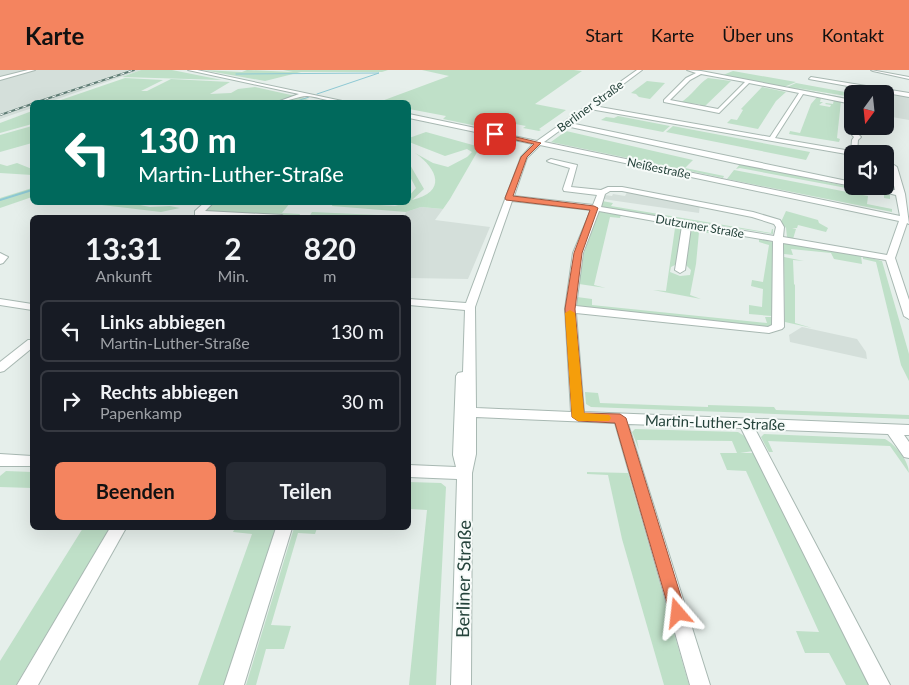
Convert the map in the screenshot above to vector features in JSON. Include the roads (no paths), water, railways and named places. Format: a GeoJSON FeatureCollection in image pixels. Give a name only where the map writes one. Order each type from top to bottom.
{"type":"FeatureCollection","features":[{"type":"Feature","properties":{"kind":"street"},"geometry":{"type":"LineString","coordinates":[[0,79],[33,70]]}},
{"type":"Feature","properties":{"kind":"street"},"geometry":{"type":"LineString","coordinates":[[190,70],[334,100]]}},
{"type":"Feature","properties":{"kind":"street","name":"Berliner Straße"},"geometry":{"type":"LineString","coordinates":[[461,685],[465,473],[460,455],[465,412],[464,312],[470,307],[524,157],[538,143],[640,70]]}},
{"type":"Feature","properties":{"kind":"street"},"geometry":{"type":"LineString","coordinates":[[689,70],[844,100]]}},
{"type":"Feature","properties":{"kind":"street"},"geometry":{"type":"LineString","coordinates":[[873,70],[909,78]]}},
{"type":"Feature","properties":{"kind":"street"},"geometry":{"type":"LineString","coordinates":[[701,72],[688,79],[666,101],[719,110],[748,82]]}},
{"type":"Feature","properties":{"kind":"street"},"geometry":{"type":"LineString","coordinates":[[811,78],[909,95]]}},
{"type":"Feature","properties":{"kind":"street"},"geometry":{"type":"LineString","coordinates":[[844,84],[851,81]]}},
{"type":"Feature","properties":{"kind":"street"},"geometry":{"type":"LineString","coordinates":[[772,138],[802,92]]}},
{"type":"Feature","properties":{"kind":"street"},"geometry":{"type":"LineString","coordinates":[[286,100],[305,94]]}},
{"type":"Feature","properties":{"kind":"street"},"geometry":{"type":"LineString","coordinates":[[590,107],[844,151]]}},
{"type":"Feature","properties":{"kind":"street","name":"Neißestraße"},"geometry":{"type":"LineString","coordinates":[[411,116],[906,221]]}},
{"type":"Feature","properties":{"kind":"street"},"geometry":{"type":"LineString","coordinates":[[564,124],[844,182]]}},
{"type":"Feature","properties":{"kind":"street"},"geometry":{"type":"LineString","coordinates":[[551,161],[574,167],[566,189],[602,193]]}},
{"type":"Feature","properties":{"kind":"street"},"geometry":{"type":"LineString","coordinates":[[894,177],[901,194],[906,221],[890,258],[909,316]]}},
{"type":"Feature","properties":{"kind":"street"},"geometry":{"type":"LineString","coordinates":[[570,309],[769,330],[778,327],[778,239],[780,227],[777,222],[770,220],[622,189],[608,189],[602,193],[594,208],[578,253],[570,309],[578,417]]}},
{"type":"Feature","properties":{"kind":"street"},"geometry":{"type":"LineString","coordinates":[[894,193],[901,194]]}},
{"type":"Feature","properties":{"kind":"street","name":"Dutzumer Straße"},"geometry":{"type":"LineString","coordinates":[[508,198],[594,208],[890,258]]}},
{"type":"Feature","properties":{"kind":"street"},"geometry":{"type":"LineString","coordinates":[[207,205],[198,213],[232,215]]}},
{"type":"Feature","properties":{"kind":"street"},"geometry":{"type":"LineString","coordinates":[[680,270],[687,224]]}},
{"type":"Feature","properties":{"kind":"street"},"geometry":{"type":"LineString","coordinates":[[0,256],[3,257],[0,261]]}},
{"type":"Feature","properties":{"kind":"street"},"geometry":{"type":"LineString","coordinates":[[0,302],[30,307]]}},
{"type":"Feature","properties":{"kind":"street"},"geometry":{"type":"LineString","coordinates":[[411,302],[470,307]]}},
{"type":"Feature","properties":{"kind":"street"},"geometry":{"type":"LineString","coordinates":[[0,368],[30,345]]}},
{"type":"Feature","properties":{"kind":"street","name":"Martin-Luther-Straße"},"geometry":{"type":"LineString","coordinates":[[465,412],[909,430]]}},
{"type":"Feature","properties":{"kind":"street"},"geometry":{"type":"LineString","coordinates":[[620,418],[700,685]]}},
{"type":"Feature","properties":{"kind":"street"},"geometry":{"type":"LineString","coordinates":[[746,424],[880,685]]}},
{"type":"Feature","properties":{"kind":"street"},"geometry":{"type":"LineString","coordinates":[[892,429],[909,453]]}},
{"type":"Feature","properties":{"kind":"street"},"geometry":{"type":"LineString","coordinates":[[2,462],[30,461]]}},
{"type":"Feature","properties":{"kind":"street"},"geometry":{"type":"LineString","coordinates":[[411,471],[465,473]]}},
{"type":"Feature","properties":{"kind":"street"},"geometry":{"type":"LineString","coordinates":[[27,685],[117,530]]}},
{"type":"Feature","properties":{"kind":"street"},"geometry":{"type":"LineString","coordinates":[[234,685],[283,530]]}},
{"type":"Feature","properties":{"kind":"waterway"},"geometry":{"type":"LineString","coordinates":[[236,74],[379,73],[317,94]]}},
{"type":"Feature","properties":{"kind":"waterway"},"geometry":{"type":"LineString","coordinates":[[300,100],[309,97]]}},
{"type":"Feature","properties":{"kind":"waterway"},"geometry":{"type":"LineString","coordinates":[[0,200],[30,191]]}},
{"type":"Feature","properties":{"kind":"railway"},"geometry":{"type":"LineString","coordinates":[[43,100],[134,70]]}},
{"type":"Feature","properties":{"kind":"railway"},"geometry":{"type":"LineString","coordinates":[[0,115],[30,105]]}}]}
